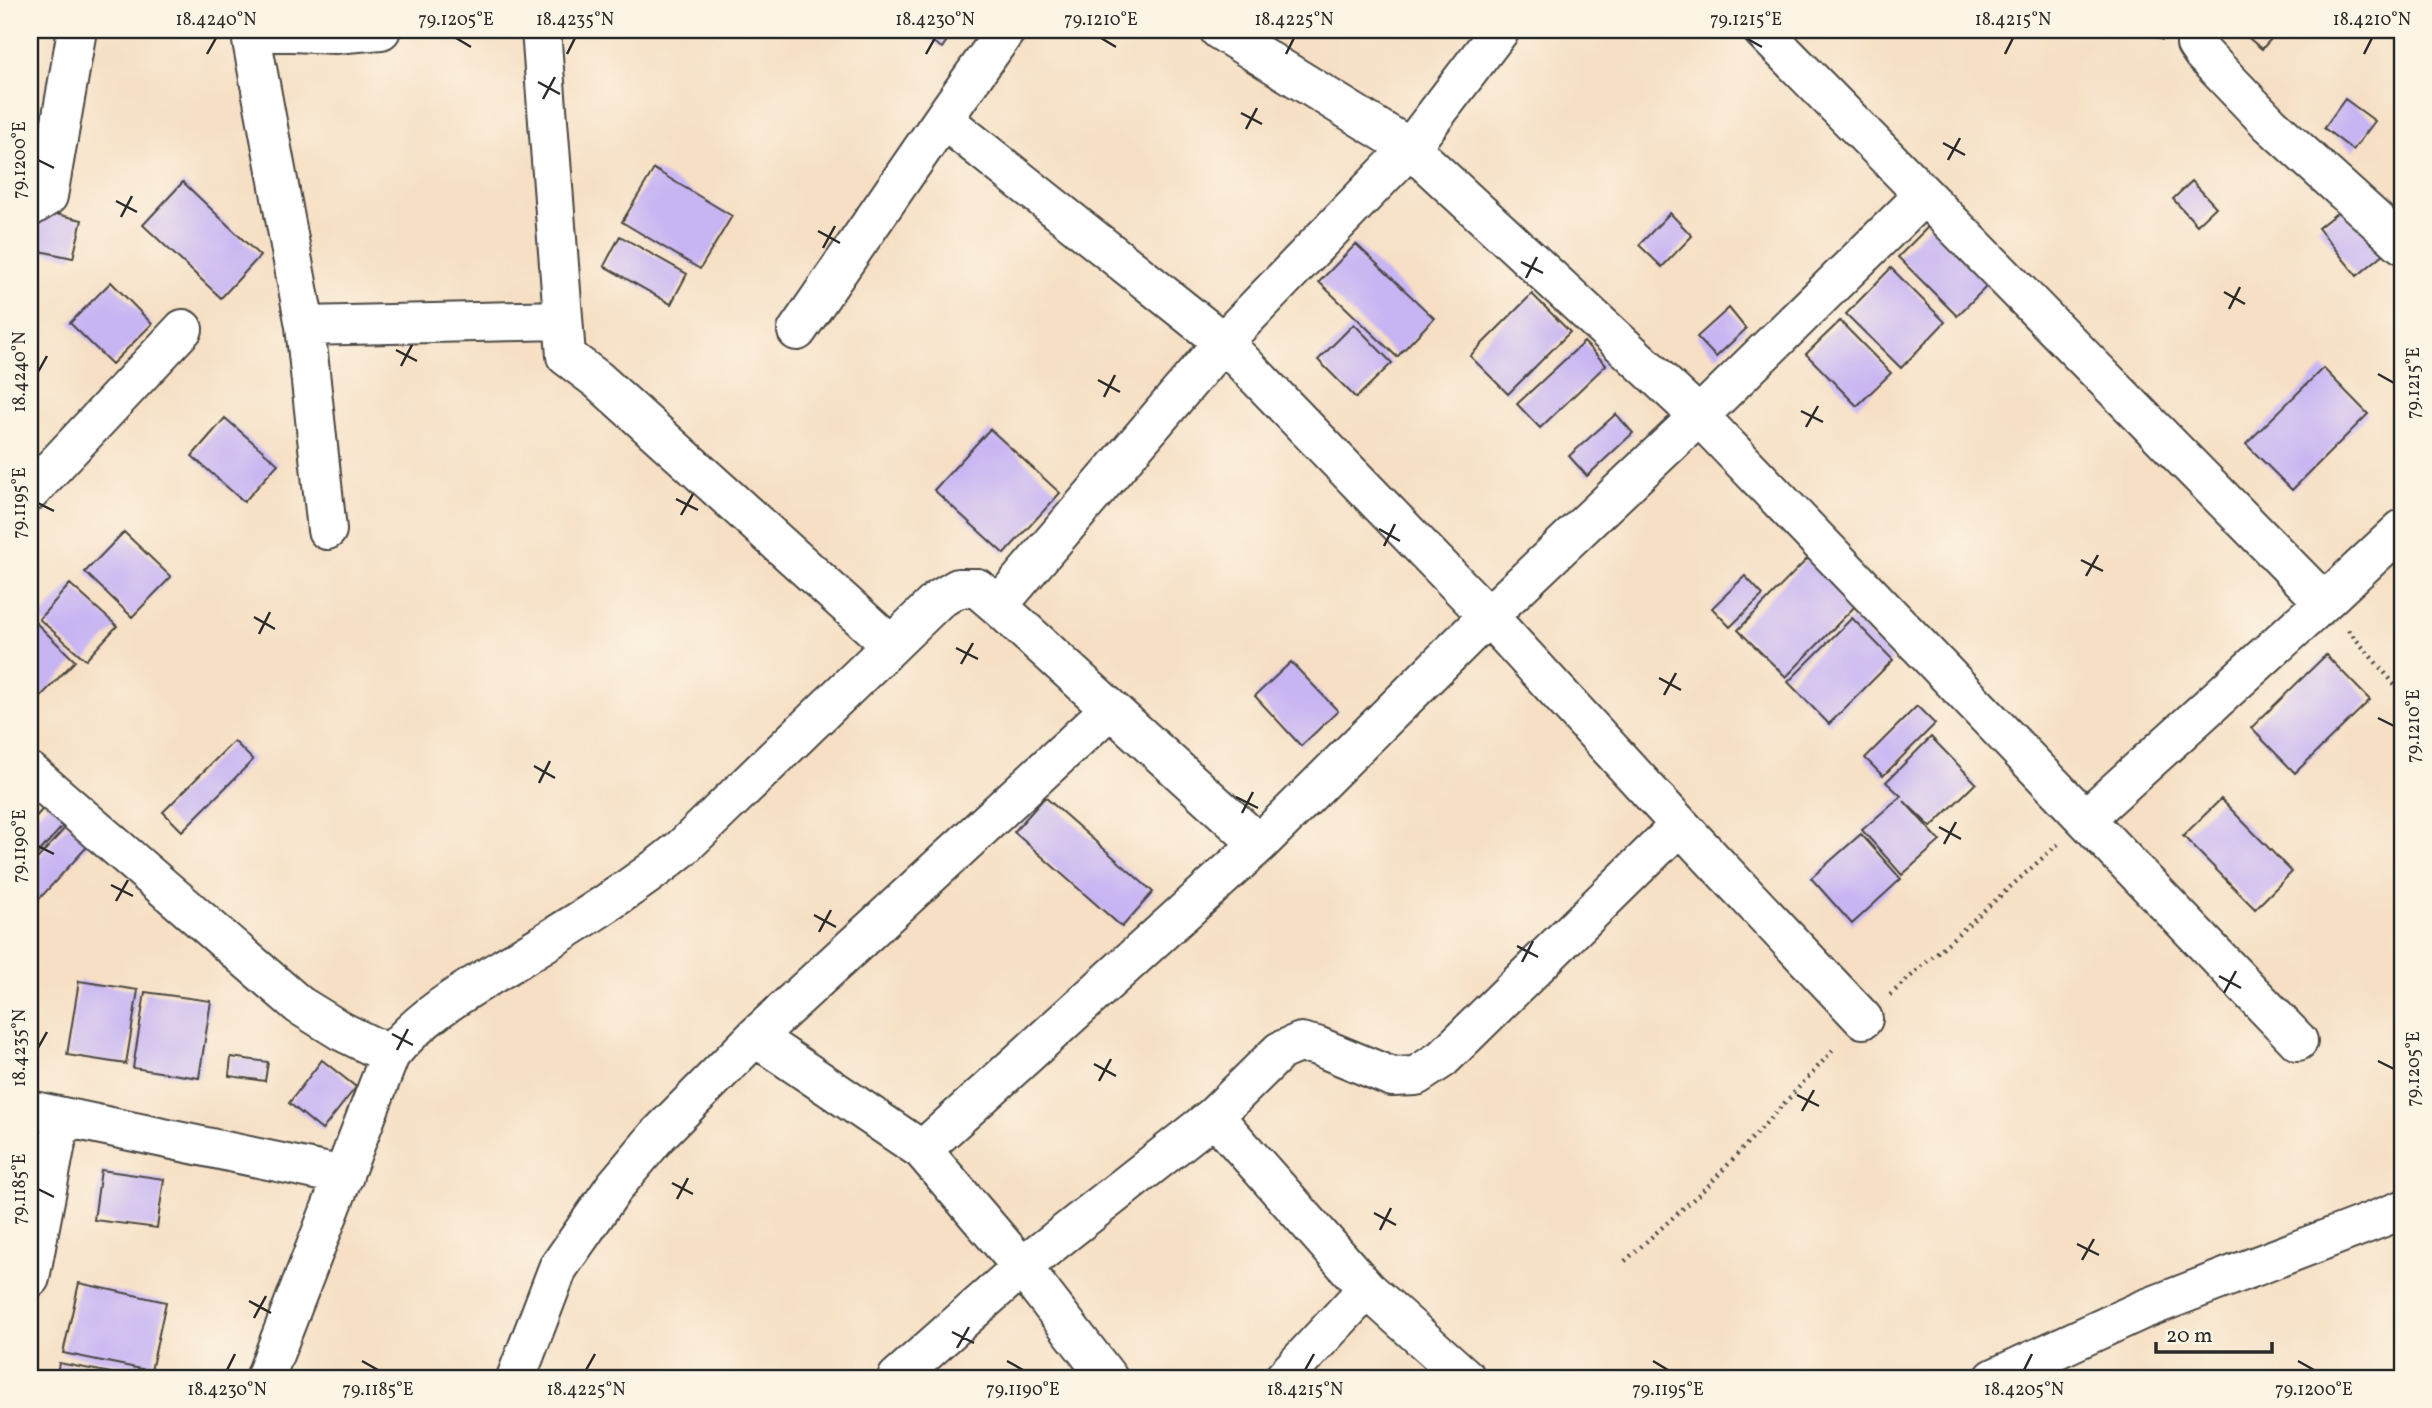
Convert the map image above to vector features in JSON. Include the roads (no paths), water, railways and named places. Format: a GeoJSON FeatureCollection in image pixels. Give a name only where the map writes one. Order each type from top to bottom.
{"type":"FeatureCollection","features":[{"type":"Feature","properties":{"kind":"street"},"geometry":{"type":"LineString","coordinates":[[30,208],[48,196],[77,30]]}},
{"type":"Feature","properties":{"kind":"street"},"geometry":{"type":"LineString","coordinates":[[327,530],[305,326],[249,30],[335,34],[381,30]]}},
{"type":"Feature","properties":{"kind":"street"},"geometry":{"type":"LineString","coordinates":[[541,30],[561,320],[566,356],[598,380],[891,645]]}},
{"type":"Feature","properties":{"kind":"street"},"geometry":{"type":"LineString","coordinates":[[797,331],[1006,30]]}},
{"type":"Feature","properties":{"kind":"street"},"geometry":{"type":"LineString","coordinates":[[1219,30],[1410,148],[1699,415],[2087,817],[2298,1041]]}},
{"type":"Feature","properties":{"kind":"street"},"geometry":{"type":"LineString","coordinates":[[998,606],[1223,342],[1410,148],[1500,30]]}},
{"type":"Feature","properties":{"kind":"street"},"geometry":{"type":"LineString","coordinates":[[1762,30],[2324,603]]}},
{"type":"Feature","properties":{"kind":"street"},"geometry":{"type":"LineString","coordinates":[[2197,30],[2196,44],[2212,64],[2270,124],[2402,244]]}},
{"type":"Feature","properties":{"kind":"street"},"geometry":{"type":"LineString","coordinates":[[943,119],[1223,342],[1488,616],[1863,1019]]}},
{"type":"Feature","properties":{"kind":"street"},"geometry":{"type":"LineString","coordinates":[[922,1150],[1259,844],[1488,616],[1924,195]]}},
{"type":"Feature","properties":{"kind":"street"},"geometry":{"type":"LineString","coordinates":[[305,326],[561,320]]}},
{"type":"Feature","properties":{"kind":"street"},"geometry":{"type":"LineString","coordinates":[[30,492],[184,329]]}},
{"type":"Feature","properties":{"kind":"street"},"geometry":{"type":"LineString","coordinates":[[2087,817],[2402,529]]}},
{"type":"Feature","properties":{"kind":"street"},"geometry":{"type":"LineString","coordinates":[[265,1378],[390,1055],[408,1032],[440,1007],[637,886],[682,848],[938,600],[958,588],[977,588],[1259,844]]}},
{"type":"Feature","properties":{"kind":"street"},"geometry":{"type":"LineString","coordinates":[[516,1378],[558,1268],[615,1186],[657,1136],[755,1037],[1110,709]]}},
{"type":"Feature","properties":{"kind":"street"},"geometry":{"type":"LineString","coordinates":[[30,772],[299,1005],[341,1031],[390,1055]]}},
{"type":"Feature","properties":{"kind":"street"},"geometry":{"type":"LineString","coordinates":[[897,1378],[1022,1267],[1214,1116],[1280,1051],[1301,1042],[1392,1077],[1416,1076],[1442,1059],[1680,825]]}},
{"type":"Feature","properties":{"kind":"street"},"geometry":{"type":"LineString","coordinates":[[755,1037],[922,1150],[1022,1267],[1108,1378]]}},
{"type":"Feature","properties":{"kind":"street"},"geometry":{"type":"LineString","coordinates":[[30,1278],[45,1113],[344,1176]]}},
{"type":"Feature","properties":{"kind":"street"},"geometry":{"type":"LineString","coordinates":[[1214,1116],[1367,1289],[1466,1378]]}},
{"type":"Feature","properties":{"kind":"street"},"geometry":{"type":"LineString","coordinates":[[1994,1378],[2142,1310],[2402,1210]]}},
{"type":"Feature","properties":{"kind":"street"},"geometry":{"type":"LineString","coordinates":[[1284,1378],[1367,1289]]}}]}
